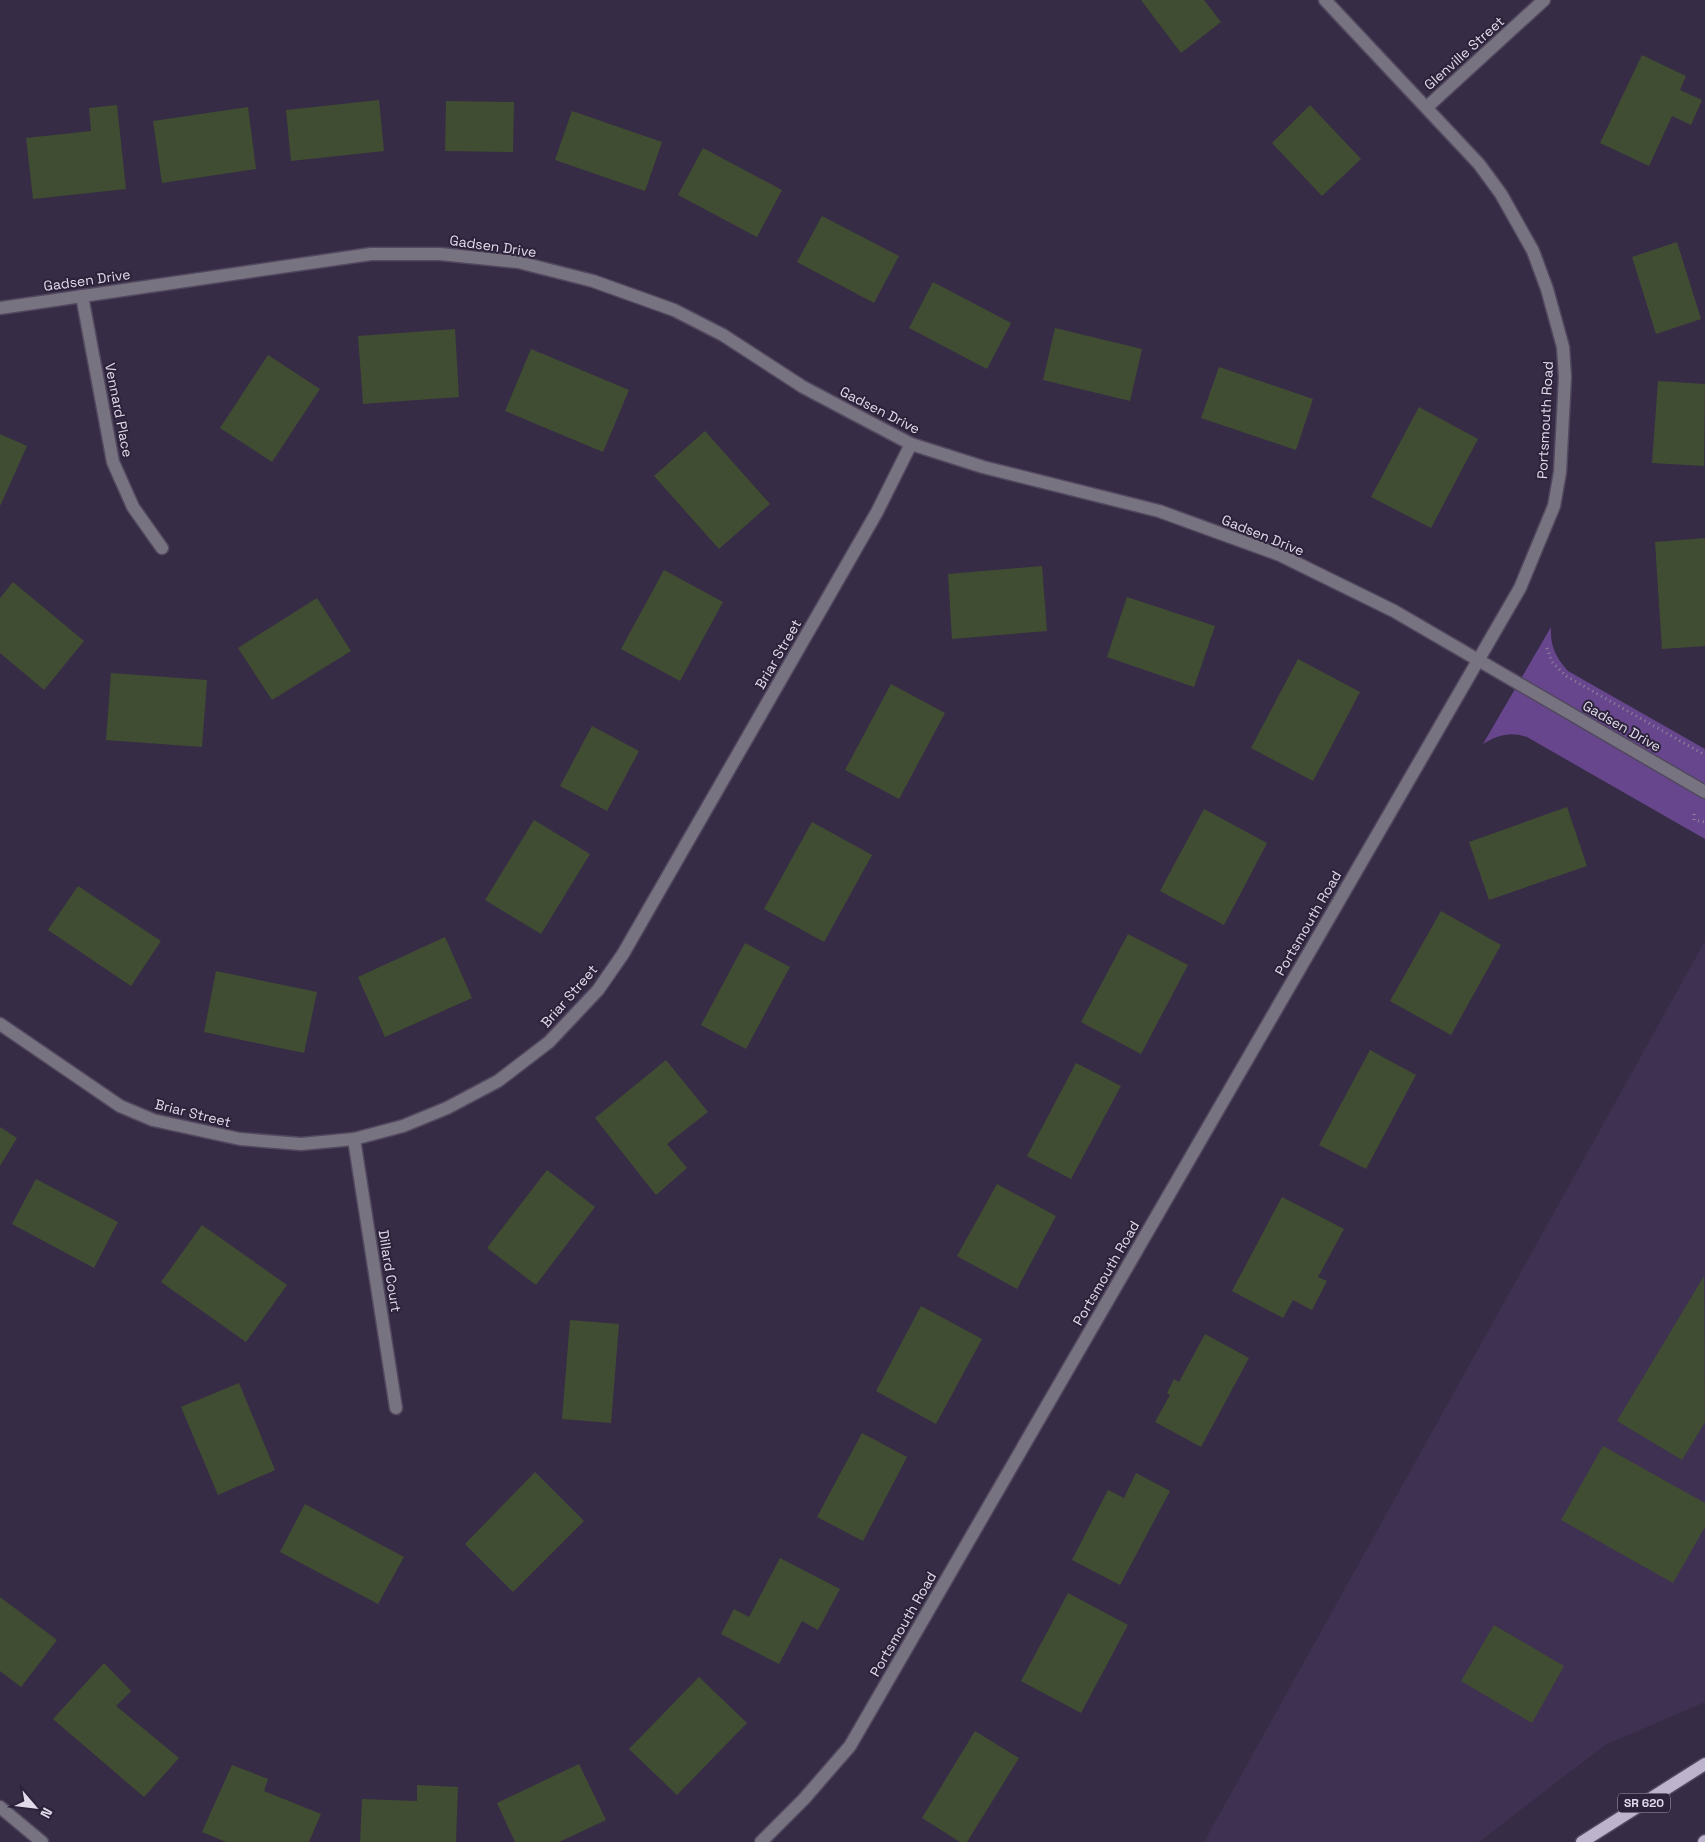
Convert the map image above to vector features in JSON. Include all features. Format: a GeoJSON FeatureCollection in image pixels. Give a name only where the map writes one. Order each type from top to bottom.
{"type":"FeatureCollection","features":[{"type":"Feature","properties":{"kind":"main road","name":"SR 620"},"geometry":{"type":"LineString","coordinates":[[1582,1842],[1705,1764]]}},
{"type":"Feature","properties":{"kind":"street","name":"Portsmouth Road"},"geometry":{"type":"LineString","coordinates":[[761,1842],[804,1799],[850,1746],[1520,588],[1554,506],[1560,472],[1565,377],[1563,347],[1547,289],[1528,242],[1501,194],[1480,164],[1325,0]]}},
{"type":"Feature","properties":{"kind":"street","name":"Glenville Street"},"geometry":{"type":"LineString","coordinates":[[1427,107],[1544,0]]}},
{"type":"Feature","properties":{"kind":"street","name":"Gadsen Drive"},"geometry":{"type":"LineString","coordinates":[[0,308],[371,254],[440,254],[518,262],[593,280],[674,310],[723,335],[804,387],[911,444],[983,468],[1159,511],[1280,555],[1394,611],[1705,792]]}},
{"type":"Feature","properties":{"kind":"street","name":"Vennard Place"},"geometry":{"type":"LineString","coordinates":[[82,296],[113,462],[133,507],[162,548]]}},
{"type":"Feature","properties":{"kind":"street","name":"Briar Street"},"geometry":{"type":"LineString","coordinates":[[0,1024],[120,1106],[153,1120],[240,1139],[301,1144],[354,1139],[404,1126],[447,1108],[498,1081],[549,1042],[598,990],[622,954],[877,512],[911,444]]}},
{"type":"Feature","properties":{"kind":"street","name":"Dillard Court"},"geometry":{"type":"LineString","coordinates":[[354,1139],[396,1408]]}},
{"type":"Feature","properties":{"kind":"street"},"geometry":{"type":"LineString","coordinates":[[0,1807],[42,1842]]}},
{"type":"Feature","properties":{"kind":"path"},"geometry":{"type":"LineString","coordinates":[[1547,648],[1552,662],[1566,676],[1705,755]]}},
{"type":"Feature","properties":{"kind":"shaded area"},"geometry":{"type":"Polygon","coordinates":[[[1551,627],[1551,640],[1554,650],[1568,671],[1705,749],[1705,839],[1527,737],[1510,734],[1494,738],[1483,744],[1551,627]]]}},
{"type":"Feature","properties":{"kind":"shaded area"},"geometry":{"type":"Polygon","coordinates":[[[1705,941],[1705,1702],[1605,1745],[1479,1842],[1204,1842],[1705,941]]]}},
{"type":"Feature","properties":{"kind":"building"},"geometry":{"type":"Polygon","coordinates":[[[1141,0],[1204,0],[1221,22],[1181,53],[1141,0]]]}},
{"type":"Feature","properties":{"kind":"building"},"geometry":{"type":"Polygon","coordinates":[[[1642,55],[1686,76],[1680,90],[1702,100],[1691,125],[1672,116],[1649,166],[1600,143],[1642,55]]]}},
{"type":"Feature","properties":{"kind":"building"},"geometry":{"type":"Polygon","coordinates":[[[379,100],[384,151],[291,161],[286,110],[379,100]]]}},
{"type":"Feature","properties":{"kind":"building"},"geometry":{"type":"Polygon","coordinates":[[[446,101],[514,102],[513,152],[445,151],[446,101]]]}},
{"type":"Feature","properties":{"kind":"building"},"geometry":{"type":"Polygon","coordinates":[[[117,105],[126,189],[33,199],[26,138],[91,131],[89,108],[117,105]]]}},
{"type":"Feature","properties":{"kind":"building"},"geometry":{"type":"Polygon","coordinates":[[[1310,105],[1361,159],[1322,196],[1272,143],[1310,105]]]}},
{"type":"Feature","properties":{"kind":"building"},"geometry":{"type":"Polygon","coordinates":[[[248,107],[256,169],[162,183],[153,121],[248,107]]]}},
{"type":"Feature","properties":{"kind":"building"},"geometry":{"type":"Polygon","coordinates":[[[572,111],[662,142],[645,191],[555,160],[572,111]]]}},
{"type":"Feature","properties":{"kind":"building"},"geometry":{"type":"Polygon","coordinates":[[[703,148],[782,190],[757,237],[678,195],[703,148]]]}},
{"type":"Feature","properties":{"kind":"building"},"geometry":{"type":"Polygon","coordinates":[[[822,216],[899,256],[874,303],[797,262],[822,216]]]}},
{"type":"Feature","properties":{"kind":"building"},"geometry":{"type":"Polygon","coordinates":[[[1677,242],[1701,319],[1656,334],[1632,257],[1677,242]]]}},
{"type":"Feature","properties":{"kind":"building"},"geometry":{"type":"Polygon","coordinates":[[[933,282],[1011,323],[987,369],[909,328],[933,282]]]}},
{"type":"Feature","properties":{"kind":"building"},"geometry":{"type":"Polygon","coordinates":[[[1055,328],[1142,349],[1130,401],[1043,380],[1055,328]]]}},
{"type":"Feature","properties":{"kind":"building"},"geometry":{"type":"Polygon","coordinates":[[[455,329],[459,397],[363,404],[358,336],[455,329]]]}},
{"type":"Feature","properties":{"kind":"building"},"geometry":{"type":"Polygon","coordinates":[[[531,349],[629,390],[603,452],[505,411],[531,349]]]}},
{"type":"Feature","properties":{"kind":"building"},"geometry":{"type":"Polygon","coordinates":[[[268,355],[320,389],[272,462],[220,428],[268,355]]]}},
{"type":"Feature","properties":{"kind":"building"},"geometry":{"type":"Polygon","coordinates":[[[1219,367],[1313,399],[1296,450],[1201,418],[1219,367]]]}},
{"type":"Feature","properties":{"kind":"building"},"geometry":{"type":"Polygon","coordinates":[[[1658,381],[1705,384],[1704,466],[1652,463],[1658,381]]]}},
{"type":"Feature","properties":{"kind":"building"},"geometry":{"type":"Polygon","coordinates":[[[1419,407],[1478,439],[1431,528],[1371,497],[1419,407]]]}},
{"type":"Feature","properties":{"kind":"building"},"geometry":{"type":"Polygon","coordinates":[[[705,431],[770,504],[719,549],[654,476],[705,431]]]}},
{"type":"Feature","properties":{"kind":"building"},"geometry":{"type":"Polygon","coordinates":[[[0,434],[27,446],[0,506],[0,434]]]}},
{"type":"Feature","properties":{"kind":"building"},"geometry":{"type":"Polygon","coordinates":[[[1705,538],[1705,646],[1662,649],[1655,542],[1705,538]]]}},
{"type":"Feature","properties":{"kind":"building"},"geometry":{"type":"Polygon","coordinates":[[[1042,566],[1047,631],[952,639],[948,574],[1042,566]]]}},
{"type":"Feature","properties":{"kind":"building"},"geometry":{"type":"Polygon","coordinates":[[[664,570],[723,602],[680,681],[621,649],[664,570]]]}},
{"type":"Feature","properties":{"kind":"building"},"geometry":{"type":"Polygon","coordinates":[[[13,582],[84,641],[44,690],[0,653],[0,598],[13,582]]]}},
{"type":"Feature","properties":{"kind":"building"},"geometry":{"type":"Polygon","coordinates":[[[1127,597],[1215,626],[1194,687],[1107,657],[1127,597]]]}},
{"type":"Feature","properties":{"kind":"building"},"geometry":{"type":"Polygon","coordinates":[[[317,598],[351,651],[272,700],[238,648],[317,598]]]}},
{"type":"Feature","properties":{"kind":"building"},"geometry":{"type":"Polygon","coordinates":[[[1298,659],[1360,692],[1313,781],[1251,748],[1298,659]]]}},
{"type":"Feature","properties":{"kind":"building"},"geometry":{"type":"Polygon","coordinates":[[[111,673],[207,680],[202,747],[106,740],[111,673]]]}},
{"type":"Feature","properties":{"kind":"building"},"geometry":{"type":"Polygon","coordinates":[[[891,684],[945,713],[899,799],[845,770],[891,684]]]}},
{"type":"Feature","properties":{"kind":"building"},"geometry":{"type":"Polygon","coordinates":[[[592,726],[639,751],[607,811],[560,786],[592,726]]]}},
{"type":"Feature","properties":{"kind":"building"},"geometry":{"type":"Polygon","coordinates":[[[1567,807],[1587,866],[1489,900],[1469,842],[1567,807]]]}},
{"type":"Feature","properties":{"kind":"building"},"geometry":{"type":"Polygon","coordinates":[[[1204,809],[1267,843],[1224,925],[1160,891],[1204,809]]]}},
{"type":"Feature","properties":{"kind":"building"},"geometry":{"type":"Polygon","coordinates":[[[534,820],[590,854],[541,934],[485,900],[534,820]]]}},
{"type":"Feature","properties":{"kind":"building"},"geometry":{"type":"Polygon","coordinates":[[[812,822],[872,855],[824,942],[764,909],[812,822]]]}},
{"type":"Feature","properties":{"kind":"building"},"geometry":{"type":"Polygon","coordinates":[[[78,886],[161,941],[131,986],[48,930],[78,886]]]}},
{"type":"Feature","properties":{"kind":"building"},"geometry":{"type":"Polygon","coordinates":[[[1441,911],[1501,945],[1451,1035],[1390,1001],[1441,911]]]}},
{"type":"Feature","properties":{"kind":"building"},"geometry":{"type":"Polygon","coordinates":[[[1128,934],[1188,965],[1141,1054],[1081,1022],[1128,934]]]}},
{"type":"Feature","properties":{"kind":"building"},"geometry":{"type":"Polygon","coordinates":[[[445,937],[472,998],[385,1037],[358,977],[445,937]]]}},
{"type":"Feature","properties":{"kind":"building"},"geometry":{"type":"Polygon","coordinates":[[[745,943],[790,967],[746,1049],[701,1025],[745,943]]]}},
{"type":"Feature","properties":{"kind":"building"},"geometry":{"type":"Polygon","coordinates":[[[216,971],[317,992],[304,1053],[204,1032],[216,971]]]}},
{"type":"Feature","properties":{"kind":"building"},"geometry":{"type":"Polygon","coordinates":[[[1370,1050],[1416,1075],[1366,1169],[1319,1145],[1370,1050]]]}},
{"type":"Feature","properties":{"kind":"building"},"geometry":{"type":"Polygon","coordinates":[[[666,1060],[708,1112],[667,1144],[687,1168],[656,1195],[595,1118],[666,1060]]]}},
{"type":"Feature","properties":{"kind":"building"},"geometry":{"type":"Polygon","coordinates":[[[1076,1063],[1121,1086],[1071,1179],[1027,1156],[1076,1063]]]}},
{"type":"Feature","properties":{"kind":"building"},"geometry":{"type":"Polygon","coordinates":[[[0,1127],[17,1138],[0,1166],[0,1127]]]}},
{"type":"Feature","properties":{"kind":"building"},"geometry":{"type":"Polygon","coordinates":[[[547,1170],[595,1207],[536,1285],[487,1248],[547,1170]]]}},
{"type":"Feature","properties":{"kind":"building"},"geometry":{"type":"Polygon","coordinates":[[[36,1179],[118,1222],[94,1268],[12,1224],[36,1179]]]}},
{"type":"Feature","properties":{"kind":"building"},"geometry":{"type":"Polygon","coordinates":[[[997,1184],[1056,1216],[1017,1289],[957,1256],[997,1184]]]}},
{"type":"Feature","properties":{"kind":"building"},"geometry":{"type":"Polygon","coordinates":[[[1282,1197],[1344,1229],[1318,1277],[1327,1281],[1312,1310],[1293,1300],[1283,1318],[1232,1291],[1282,1197]]]}},
{"type":"Feature","properties":{"kind":"building"},"geometry":{"type":"Polygon","coordinates":[[[202,1225],[287,1285],[246,1342],[161,1282],[202,1225]]]}},
{"type":"Feature","properties":{"kind":"building"},"geometry":{"type":"Polygon","coordinates":[[[1704,1276],[1705,1422],[1682,1460],[1617,1421],[1704,1276]]]}},
{"type":"Feature","properties":{"kind":"building"},"geometry":{"type":"Polygon","coordinates":[[[921,1306],[982,1339],[936,1424],[876,1391],[921,1306]]]}},
{"type":"Feature","properties":{"kind":"building"},"geometry":{"type":"Polygon","coordinates":[[[570,1320],[619,1324],[611,1423],[562,1419],[570,1320]]]}},
{"type":"Feature","properties":{"kind":"building"},"geometry":{"type":"Polygon","coordinates":[[[1205,1334],[1249,1358],[1201,1447],[1155,1422],[1170,1395],[1167,1393],[1174,1379],[1179,1382],[1205,1334]]]}},
{"type":"Feature","properties":{"kind":"building"},"geometry":{"type":"Polygon","coordinates":[[[239,1383],[275,1470],[218,1495],[181,1407],[239,1383]]]}},
{"type":"Feature","properties":{"kind":"building"},"geometry":{"type":"Polygon","coordinates":[[[862,1433],[907,1457],[863,1541],[817,1517],[862,1433]]]}},
{"type":"Feature","properties":{"kind":"building"},"geometry":{"type":"Polygon","coordinates":[[[1603,1446],[1705,1503],[1705,1527],[1673,1583],[1561,1520],[1603,1446]]]}},
{"type":"Feature","properties":{"kind":"building"},"geometry":{"type":"Polygon","coordinates":[[[535,1472],[584,1521],[513,1592],[465,1544],[535,1472]]]}},
{"type":"Feature","properties":{"kind":"building"},"geometry":{"type":"Polygon","coordinates":[[[1136,1473],[1170,1491],[1120,1585],[1072,1560],[1108,1490],[1124,1498],[1136,1473]]]}},
{"type":"Feature","properties":{"kind":"building"},"geometry":{"type":"Polygon","coordinates":[[[305,1504],[404,1557],[378,1604],[280,1552],[305,1504]]]}},
{"type":"Feature","properties":{"kind":"building"},"geometry":{"type":"Polygon","coordinates":[[[780,1558],[840,1589],[818,1630],[802,1621],[779,1664],[721,1634],[734,1609],[749,1617],[780,1558]]]}},
{"type":"Feature","properties":{"kind":"building"},"geometry":{"type":"Polygon","coordinates":[[[1068,1593],[1128,1625],[1081,1713],[1021,1681],[1068,1593]]]}},
{"type":"Feature","properties":{"kind":"building"},"geometry":{"type":"Polygon","coordinates":[[[0,1597],[57,1640],[21,1687],[0,1671],[0,1597]]]}},
{"type":"Feature","properties":{"kind":"building"},"geometry":{"type":"Polygon","coordinates":[[[1494,1625],[1564,1666],[1532,1723],[1461,1681],[1494,1625]]]}},
{"type":"Feature","properties":{"kind":"building"},"geometry":{"type":"Polygon","coordinates":[[[104,1663],[131,1691],[116,1706],[179,1758],[144,1797],[53,1719],[104,1663]]]}},
{"type":"Feature","properties":{"kind":"building"},"geometry":{"type":"Polygon","coordinates":[[[699,1677],[747,1723],[677,1795],[629,1749],[699,1677]]]}},
{"type":"Feature","properties":{"kind":"building"},"geometry":{"type":"Polygon","coordinates":[[[975,1731],[1019,1758],[967,1842],[960,1842],[922,1818],[975,1731]]]}},
{"type":"Feature","properties":{"kind":"building"},"geometry":{"type":"Polygon","coordinates":[[[579,1764],[606,1820],[559,1842],[515,1842],[497,1803],[579,1764]]]}},
{"type":"Feature","properties":{"kind":"building"},"geometry":{"type":"Polygon","coordinates":[[[232,1765],[268,1779],[264,1791],[321,1814],[309,1842],[226,1842],[202,1832],[232,1765]]]}},
{"type":"Feature","properties":{"kind":"building"},"geometry":{"type":"Polygon","coordinates":[[[417,1785],[458,1787],[456,1842],[360,1842],[362,1799],[417,1801],[417,1785]]]}}]}
